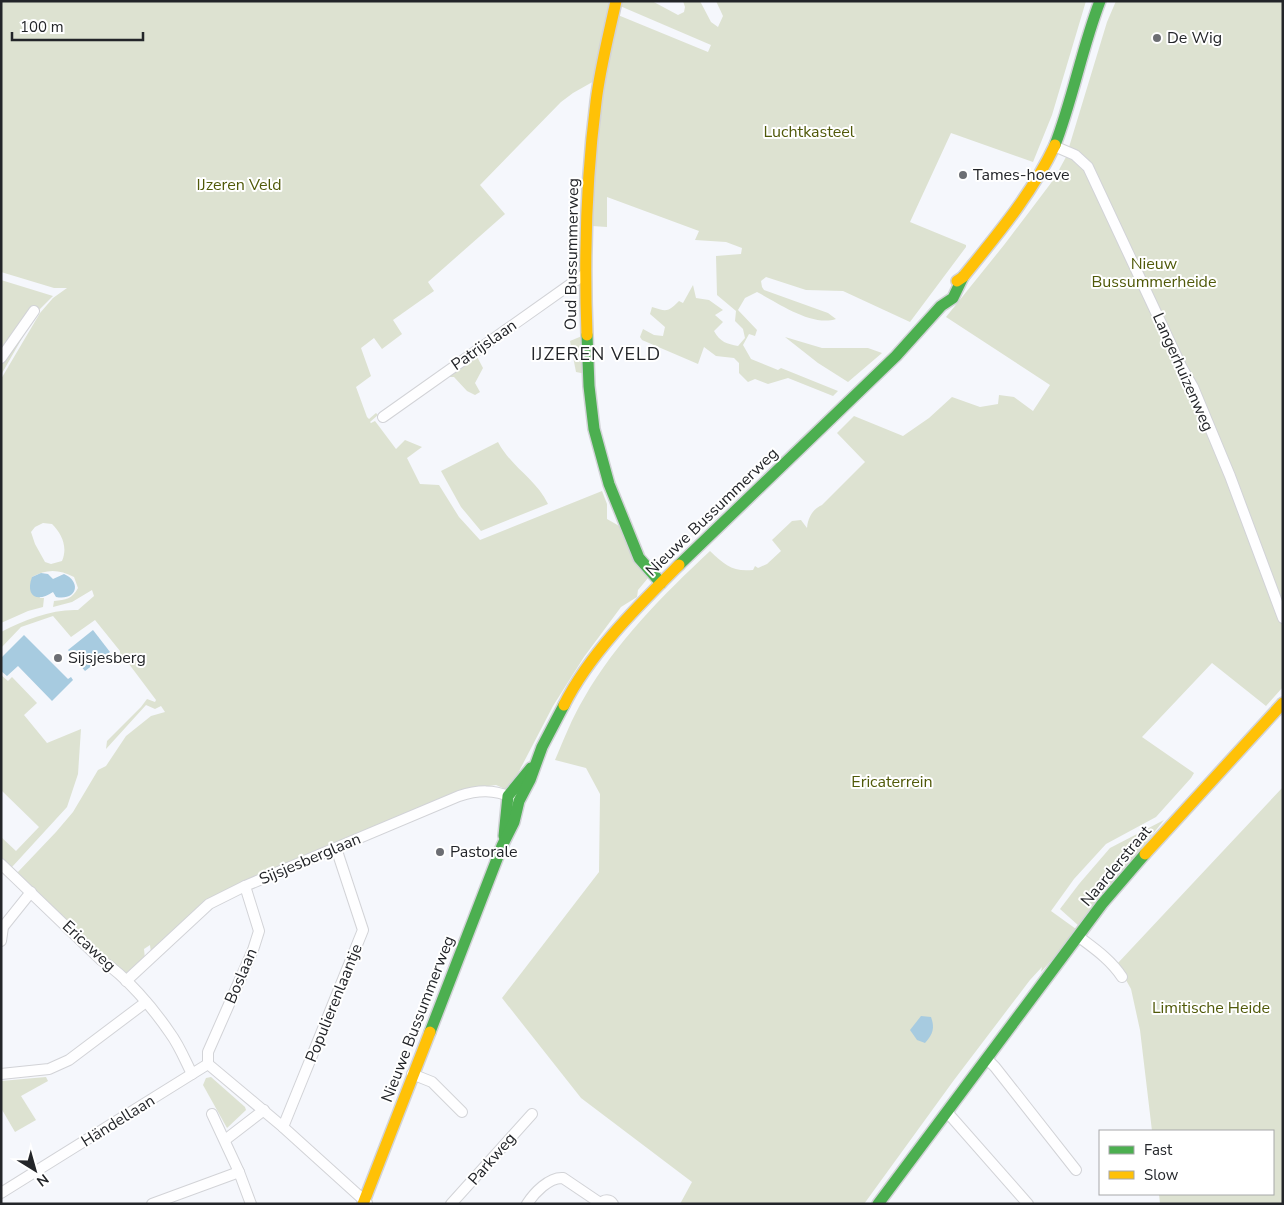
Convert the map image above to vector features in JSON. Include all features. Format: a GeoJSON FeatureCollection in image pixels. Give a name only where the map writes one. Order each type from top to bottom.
{"type":"FeatureCollection","features":[{"type":"Feature","properties":{"kind":"main road","name":"Oud Bussummerweg"},"geometry":{"type":"LineString","coordinates":[[616,1],[596,100],[587,190],[585,274],[589,386],[594,429],[608,484],[639,558],[661,583]]}},
{"type":"Feature","properties":{"kind":"main road","name":"Nieuwe Bussummerweg"},"geometry":{"type":"LineString","coordinates":[[365,1203],[412,1074],[481,913],[502,846],[514,822],[519,801],[530,780],[555,719],[572,689],[597,653],[661,583],[896,356],[941,306],[948,290],[963,277],[1005,225],[1033,185],[1054,146],[1100,1]]}},
{"type":"Feature","properties":{"kind":"main road","name":"Naarderstraat"},"geometry":{"type":"LineString","coordinates":[[883,1202],[947,1112],[1102,904],[1283,704]]}},
{"type":"Feature","properties":{"kind":"main road","name":"Nieuwe Bussummerweg"},"geometry":{"type":"LineString","coordinates":[[502,846],[508,796],[535,764]]}},
{"type":"Feature","properties":{"kind":"street","name":"Langerhuizenweg"},"geometry":{"type":"LineString","coordinates":[[1054,146],[1074,156],[1088,167],[1182,368],[1193,387],[1230,476],[1283,618]]}},
{"type":"Feature","properties":{"kind":"street","name":"Patrijslaan"},"geometry":{"type":"LineString","coordinates":[[383,417],[585,274]]}},
{"type":"Feature","properties":{"kind":"street"},"geometry":{"type":"LineString","coordinates":[[1,358],[34,311]]}},
{"type":"Feature","properties":{"kind":"street","name":"Sijsjesberglaan"},"geometry":{"type":"LineString","coordinates":[[126,981],[209,904],[245,886],[466,794],[488,790],[519,801]]}},
{"type":"Feature","properties":{"kind":"street","name":"Populierenlaantje"},"geometry":{"type":"LineString","coordinates":[[284,1127],[363,930],[336,848]]}},
{"type":"Feature","properties":{"kind":"street","name":"Ericaweg"},"geometry":{"type":"LineString","coordinates":[[1,864],[101,960],[110,965],[146,1002],[171,1033],[192,1074]]}},
{"type":"Feature","properties":{"kind":"street","name":"Boslaan"},"geometry":{"type":"LineString","coordinates":[[208,1064],[208,1052],[253,950],[259,931],[245,886]]}},
{"type":"Feature","properties":{"kind":"street"},"geometry":{"type":"LineString","coordinates":[[1,941],[3,926],[31,892]]}},
{"type":"Feature","properties":{"kind":"street"},"geometry":{"type":"LineString","coordinates":[[1079,937],[1104,956],[1122,977]]}},
{"type":"Feature","properties":{"kind":"street"},"geometry":{"type":"LineString","coordinates":[[1,1074],[49,1069],[69,1060],[146,1002]]}},
{"type":"Feature","properties":{"kind":"street"},"geometry":{"type":"LineString","coordinates":[[987,1059],[1076,1170]]}},
{"type":"Feature","properties":{"kind":"street"},"geometry":{"type":"LineString","coordinates":[[208,1064],[284,1127],[365,1203]]}},
{"type":"Feature","properties":{"kind":"street","name":"Händellaan"},"geometry":{"type":"LineString","coordinates":[[1,1193],[208,1064]]}},
{"type":"Feature","properties":{"kind":"street"},"geometry":{"type":"LineString","coordinates":[[412,1074],[432,1082],[462,1112]]}},
{"type":"Feature","properties":{"kind":"street"},"geometry":{"type":"LineString","coordinates":[[225,1140],[264,1110]]}},
{"type":"Feature","properties":{"kind":"street"},"geometry":{"type":"LineString","coordinates":[[947,1112],[1028,1204]]}},
{"type":"Feature","properties":{"kind":"street"},"geometry":{"type":"LineString","coordinates":[[212,1114],[239,1172],[251,1204]]}},
{"type":"Feature","properties":{"kind":"street","name":"Parkweg"},"geometry":{"type":"LineString","coordinates":[[451,1204],[532,1114]]}},
{"type":"Feature","properties":{"kind":"street"},"geometry":{"type":"LineString","coordinates":[[152,1204],[239,1172]]}},
{"type":"Feature","properties":{"kind":"street"},"geometry":{"type":"LineString","coordinates":[[527,1204],[531,1197],[552,1180],[558,1178],[563,1178],[600,1203],[608,1200],[613,1204]]}},
{"type":"Feature","properties":{"kind":"green space","name":"IJzeren Veld"},"geometry":{"type":"Polygon","coordinates":[[[1,1],[612,1],[596,80],[561,102],[480,185],[505,214],[428,282],[434,291],[393,320],[402,334],[382,349],[374,338],[361,348],[371,376],[356,387],[367,417],[369,419],[376,413],[378,415],[370,422],[375,421],[396,449],[405,440],[422,447],[407,458],[420,484],[439,485],[459,517],[480,540],[602,491],[607,504],[607,519],[621,527],[648,578],[638,590],[637,597],[621,607],[584,657],[553,706],[515,779],[505,789],[496,785],[468,789],[207,903],[151,953],[150,945],[144,949],[145,959],[124,977],[17,873],[73,812],[98,770],[106,766],[126,736],[151,716],[165,712],[161,706],[155,709],[146,705],[106,749],[107,741],[147,699],[155,702],[156,700],[126,660],[119,664],[120,651],[95,620],[71,637],[53,616],[21,627],[1,648],[1,632],[38,616],[58,611],[78,610],[94,596],[92,590],[72,602],[53,607],[54,601],[68,598],[78,588],[74,577],[68,574],[58,571],[42,572],[32,577],[40,598],[44,598],[43,607],[28,611],[1,623],[1,379],[40,313],[53,298],[67,288],[54,288],[1,272],[1,1]],[[43,523],[35,527],[31,532],[45,562],[51,564],[62,561],[64,556],[63,541],[59,532],[52,524],[43,523]]]}},
{"type":"Feature","properties":{"kind":"green space","name":"Luchtkasteel"},"geometry":{"type":"Polygon","coordinates":[[[621,1],[652,1],[678,15],[684,12],[683,1],[700,1],[711,22],[718,27],[723,16],[716,1],[1086,1],[1052,115],[1033,162],[951,133],[910,222],[966,245],[966,247],[910,322],[843,291],[806,290],[766,277],[761,281],[764,290],[828,313],[836,319],[827,321],[806,317],[757,292],[745,298],[738,310],[757,330],[755,336],[749,334],[743,345],[751,359],[778,370],[781,368],[838,391],[833,396],[788,378],[768,384],[755,379],[748,382],[739,373],[739,363],[734,358],[716,356],[704,347],[698,364],[642,340],[640,337],[643,329],[654,335],[663,336],[665,327],[650,314],[652,307],[667,310],[679,301],[683,303],[693,285],[696,298],[709,300],[723,310],[715,315],[723,322],[714,331],[716,335],[724,342],[738,346],[745,338],[743,329],[735,321],[736,311],[717,295],[716,256],[741,254],[742,248],[726,242],[695,240],[699,231],[607,197],[607,227],[592,226],[594,192],[585,189],[613,13],[708,52],[711,45],[620,6],[621,1]]]}},
{"type":"Feature","properties":{"kind":"green space"},"geometry":{"type":"Polygon","coordinates":[[[1116,1],[1283,1],[1283,687],[1266,706],[1212,663],[1142,737],[1194,773],[1156,817],[1106,844],[1074,879],[1051,911],[1076,929],[1075,934],[1041,972],[1042,967],[1030,980],[954,1080],[864,1204],[680,1204],[692,1182],[581,1098],[502,998],[599,872],[600,794],[586,768],[555,760],[568,729],[597,677],[641,620],[692,568],[710,551],[734,569],[753,570],[755,566],[758,568],[767,564],[781,551],[772,540],[792,521],[801,520],[807,528],[808,520],[814,511],[865,462],[837,433],[854,416],[903,436],[929,418],[952,397],[980,407],[998,404],[999,395],[1014,397],[1033,411],[1050,385],[946,317],[1054,179],[1066,157],[1107,22],[1116,1]]]}},
{"type":"Feature","properties":{"kind":"green space"},"geometry":{"type":"Polygon","coordinates":[[[1,280],[53,296],[37,312],[1,375],[1,280]]]}},
{"type":"Feature","properties":{"kind":"green space"},"geometry":{"type":"Polygon","coordinates":[[[582,336],[586,374],[576,372],[570,341],[582,336]]]}},
{"type":"Feature","properties":{"kind":"green space"},"geometry":{"type":"Polygon","coordinates":[[[785,337],[822,348],[868,348],[882,353],[848,382],[818,363],[785,337]]]}},
{"type":"Feature","properties":{"kind":"green space"},"geometry":{"type":"Polygon","coordinates":[[[474,351],[483,368],[475,383],[480,392],[475,395],[467,391],[454,377],[444,377],[474,351]]]}},
{"type":"Feature","properties":{"kind":"green space"},"geometry":{"type":"Polygon","coordinates":[[[498,442],[503,451],[537,487],[548,504],[481,531],[461,507],[441,471],[498,442]]]}},
{"type":"Feature","properties":{"kind":"green space"},"geometry":{"type":"Polygon","coordinates":[[[1,675],[8,681],[12,677],[37,703],[24,715],[47,743],[81,729],[78,774],[67,807],[12,867],[1,857],[1,837],[16,851],[39,827],[1,790],[1,675]]]}},
{"type":"Feature","properties":{"kind":"green space","name":"Limitische Heide"},"geometry":{"type":"Polygon","coordinates":[[[1283,787],[1283,1204],[1160,1204],[1159,1195],[1274,1195],[1274,1130],[1152,1130],[1140,1030],[1131,989],[1117,964],[1283,787]]]}},
{"type":"Feature","properties":{"kind":"green space"},"geometry":{"type":"Polygon","coordinates":[[[1164,820],[1079,926],[1060,909],[1110,848],[1164,820]]]}},
{"type":"Feature","properties":{"kind":"green space"},"geometry":{"type":"Polygon","coordinates":[[[46,1077],[48,1081],[21,1096],[36,1120],[15,1132],[1,1108],[1,1081],[46,1077]]]}},
{"type":"Feature","properties":{"kind":"green space"},"geometry":{"type":"Polygon","coordinates":[[[211,1077],[246,1110],[227,1128],[203,1085],[206,1078],[211,1077]]]}},
{"type":"Feature","properties":{"kind":"water"},"geometry":{"type":"Polygon","coordinates":[[[41,573],[48,574],[53,579],[64,574],[70,577],[75,586],[73,594],[56,597],[53,592],[42,597],[34,596],[30,589],[32,577],[41,573]]]}},
{"type":"Feature","properties":{"kind":"water"},"geometry":{"type":"Polygon","coordinates":[[[93,630],[110,652],[85,671],[68,650],[93,630]]]}},
{"type":"Feature","properties":{"kind":"water"},"geometry":{"type":"Polygon","coordinates":[[[24,635],[68,679],[71,677],[73,680],[52,701],[18,666],[7,676],[1,671],[1,658],[24,635]]]}},
{"type":"Feature","properties":{"kind":"water"},"geometry":{"type":"Polygon","coordinates":[[[921,1016],[931,1017],[933,1024],[930,1037],[925,1043],[917,1040],[910,1030],[921,1016]]]}},
{"type":"Feature","properties":{"kind":"traffic: fast"},"geometry":{"type":"LineString","coordinates":[[1055,145],[1100,1]]}},
{"type":"Feature","properties":{"kind":"traffic: fast"},"geometry":{"type":"LineString","coordinates":[[679,565],[896,356],[941,306],[953,298],[963,277]]}},
{"type":"Feature","properties":{"kind":"traffic: fast"},"geometry":{"type":"LineString","coordinates":[[587,335],[589,386],[594,429],[609,484],[639,558],[661,583]]}},
{"type":"Feature","properties":{"kind":"traffic: fast"},"geometry":{"type":"LineString","coordinates":[[430,1032],[502,846],[514,822],[519,801],[530,780],[542,747],[564,705]]}},
{"type":"Feature","properties":{"kind":"traffic: fast"},"geometry":{"type":"LineString","coordinates":[[504,836],[508,796],[531,768]]}},
{"type":"Feature","properties":{"kind":"traffic: fast"},"geometry":{"type":"LineString","coordinates":[[878,1204],[1102,904],[1145,854]]}},
{"type":"Feature","properties":{"kind":"traffic: slow"},"geometry":{"type":"LineString","coordinates":[[587,335],[586,248],[590,160],[602,64],[616,1]]}},
{"type":"Feature","properties":{"kind":"traffic: slow"},"geometry":{"type":"LineString","coordinates":[[957,281],[963,277],[1013,214],[1036,180],[1055,145]]}},
{"type":"Feature","properties":{"kind":"traffic: slow"},"geometry":{"type":"LineString","coordinates":[[564,705],[587,667],[601,649],[631,614],[679,565]]}},
{"type":"Feature","properties":{"kind":"traffic: slow"},"geometry":{"type":"LineString","coordinates":[[1145,854],[1283,703]]}},
{"type":"Feature","properties":{"kind":"traffic: slow"},"geometry":{"type":"LineString","coordinates":[[363,1204],[430,1032]]}},
{"type":"Feature","properties":{"kind":"place","name":"De Wig"},"geometry":{"type":"Point","coordinates":[1157,38]}},
{"type":"Feature","properties":{"kind":"place","name":"Tames-hoeve"},"geometry":{"type":"Point","coordinates":[963,175]}},
{"type":"Feature","properties":{"kind":"place","name":"Sijsjesberg"},"geometry":{"type":"Point","coordinates":[58,658]}},
{"type":"Feature","properties":{"kind":"place","name":"Pastorale"},"geometry":{"type":"Point","coordinates":[440,852]}},
{"type":"Feature","properties":{"kind":"district","name":"IJZEREN VELD"},"geometry":{"type":"Point","coordinates":[596,354]}},
{"type":"Feature","properties":{"kind":"park label","name":"Nieuw Bussummerheide"},"geometry":{"type":"Point","coordinates":[1154,273]}},
{"type":"Feature","properties":{"kind":"park label","name":"Ericaterrein"},"geometry":{"type":"Point","coordinates":[892,782]}}]}
